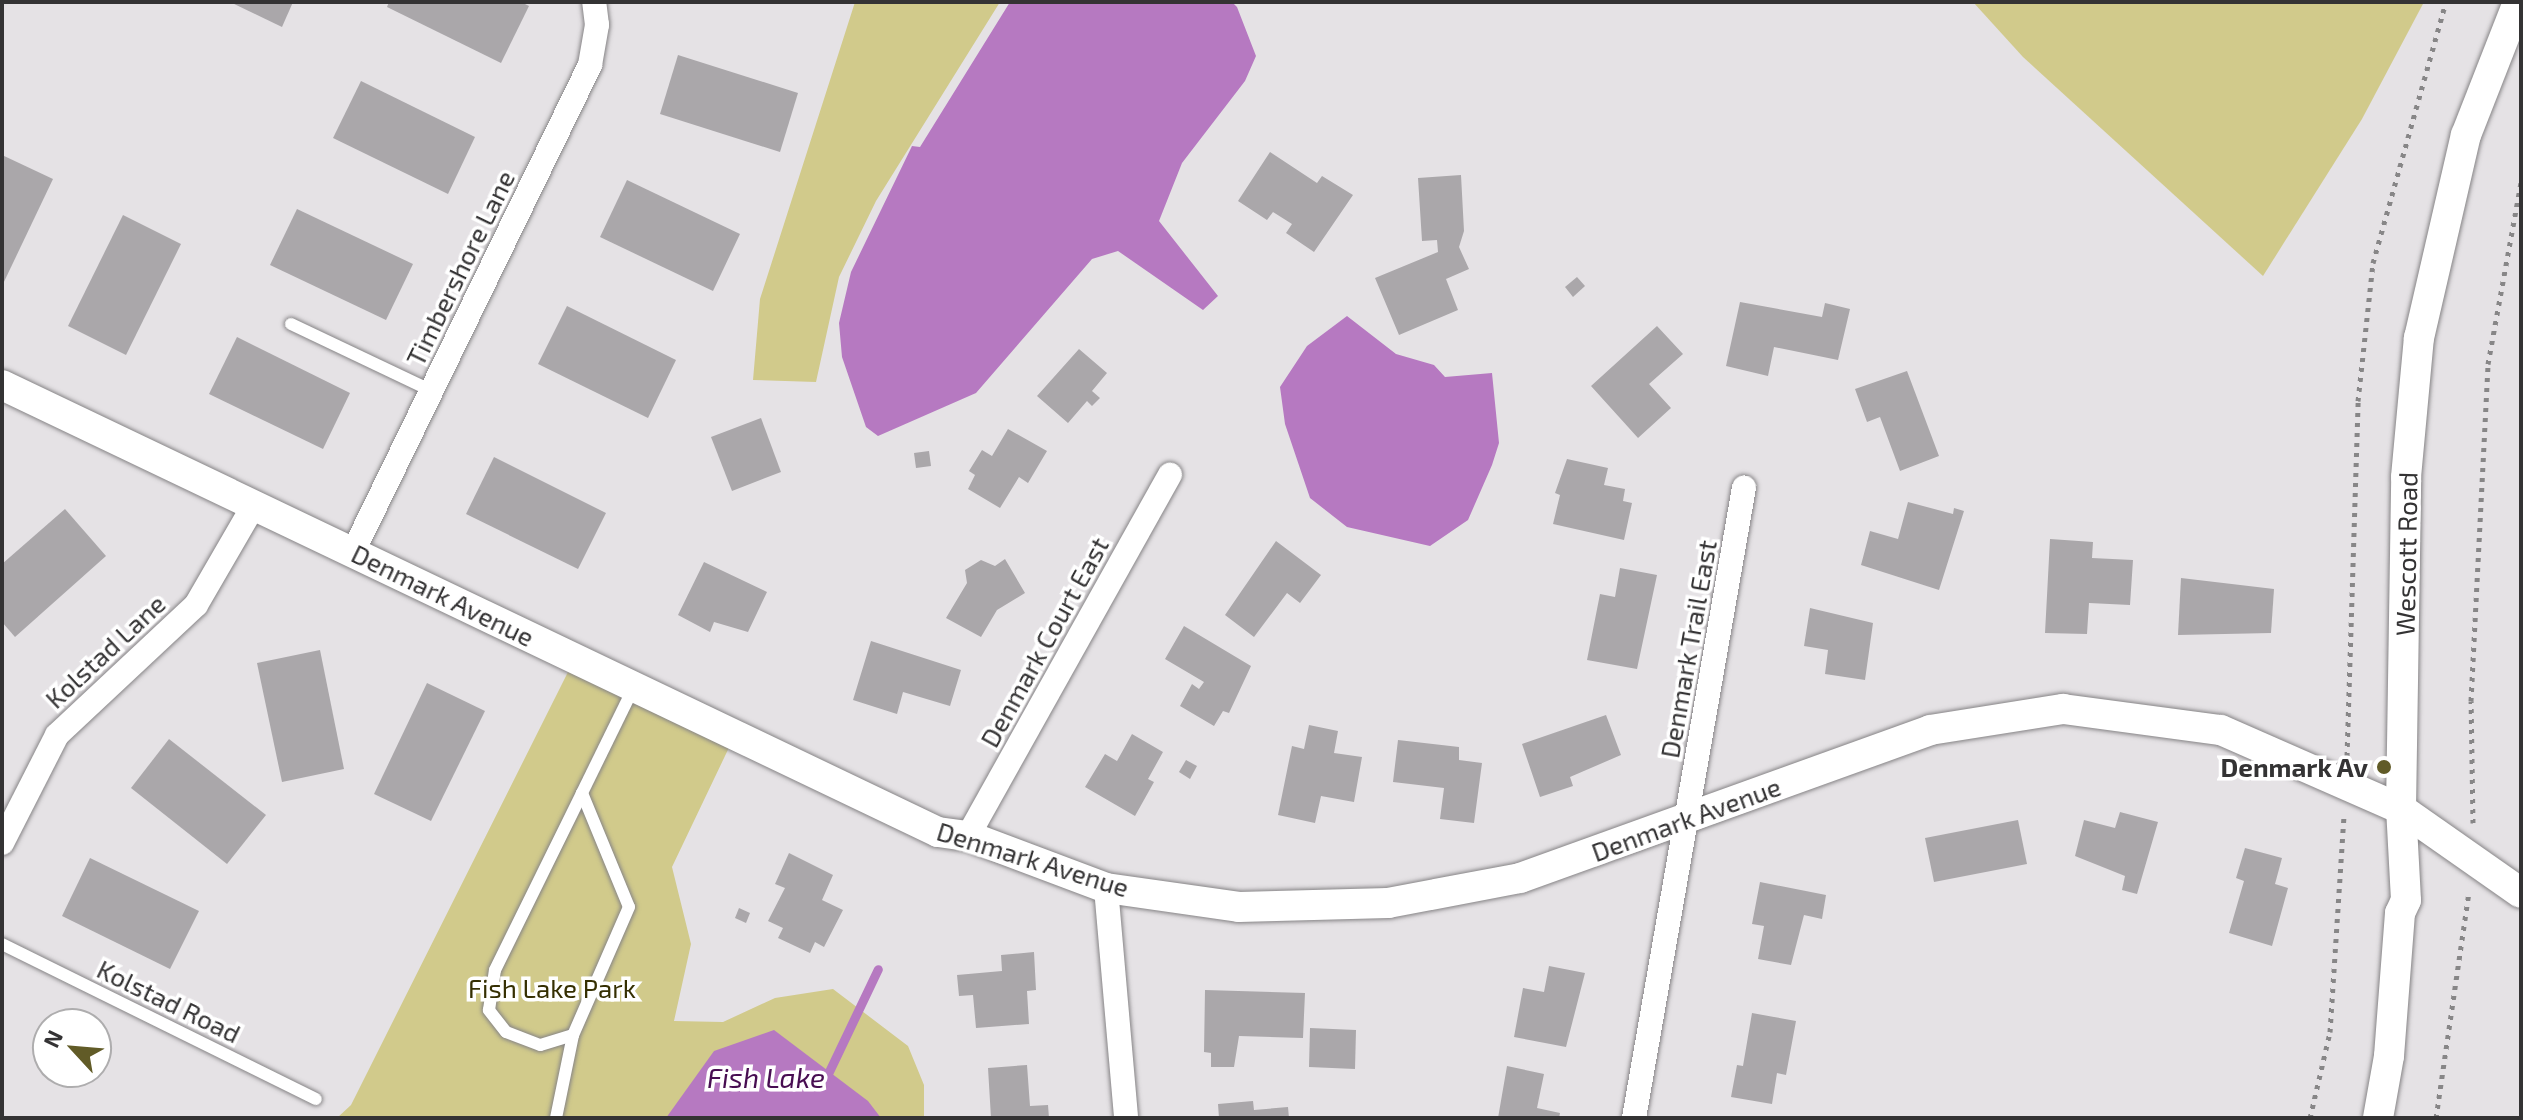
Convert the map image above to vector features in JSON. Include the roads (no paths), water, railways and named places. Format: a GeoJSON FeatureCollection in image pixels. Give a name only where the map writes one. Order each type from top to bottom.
{"type":"FeatureCollection","features":[{"type":"Feature","properties":{"kind":"street","name":"Timbershore Lane"},"geometry":{"type":"LineString","coordinates":[[353,552],[590,65],[597,25],[594,2]]}},
{"type":"Feature","properties":{"kind":"street","name":"Wescott Road"},"geometry":{"type":"LineString","coordinates":[[2378,1118],[2389,1056],[2400,913],[2406,900],[2401,809],[2406,477],[2419,338],[2466,135],[2518,2]]}},
{"type":"Feature","properties":{"kind":"street","name":"Denmark Avenue"},"geometry":{"type":"LineString","coordinates":[[2,385],[938,832],[968,836],[1106,888],[1239,907],[1388,903],[1520,878],[1930,730],[2063,709],[2221,730],[2401,809],[2521,893]]}},
{"type":"Feature","properties":{"kind":"street","name":"Denmark Court East"},"geometry":{"type":"LineString","coordinates":[[968,836],[1170,475]]}},
{"type":"Feature","properties":{"kind":"street","name":"Denmark Trail East"},"geometry":{"type":"LineString","coordinates":[[1634,1118],[1744,488]]}},
{"type":"Feature","properties":{"kind":"street","name":"Kolstad Lane"},"geometry":{"type":"LineString","coordinates":[[2,843],[57,735],[196,605],[254,505]]}},
{"type":"Feature","properties":{"kind":"street"},"geometry":{"type":"LineString","coordinates":[[1106,888],[1126,1118]]}},
{"type":"Feature","properties":{"kind":"lane"},"geometry":{"type":"LineString","coordinates":[[291,324],[432,391]]}},
{"type":"Feature","properties":{"kind":"lane"},"geometry":{"type":"LineString","coordinates":[[573,1035],[540,1045],[506,1032],[489,1010],[495,970],[634,687]]}},
{"type":"Feature","properties":{"kind":"lane"},"geometry":{"type":"LineString","coordinates":[[556,1118],[573,1035],[629,907],[582,793]]}},
{"type":"Feature","properties":{"kind":"lane","name":"Kolstad Road"},"geometry":{"type":"LineString","coordinates":[[2,944],[316,1099]]}},
{"type":"Feature","properties":{"kind":"water"},"geometry":{"type":"Polygon","coordinates":[[[1010,2],[1232,2],[1237,7],[1256,56],[1245,81],[1182,163],[1159,221],[1218,296],[1203,310],[1118,251],[1092,259],[976,393],[878,436],[866,427],[842,357],[839,323],[851,272],[912,146],[920,147],[1010,2]]]}},
{"type":"Feature","properties":{"kind":"water"},"geometry":{"type":"Polygon","coordinates":[[[1347,316],[1396,354],[1434,365],[1445,377],[1492,373],[1499,443],[1492,465],[1468,520],[1430,546],[1347,527],[1310,498],[1285,424],[1280,387],[1307,346],[1347,316]]]}},
{"type":"Feature","properties":{"kind":"water","name":"Fish Lake"},"geometry":{"type":"Polygon","coordinates":[[[774,1030],[868,1101],[881,1118],[666,1118],[714,1051],[774,1030]]]}},
{"type":"Feature","properties":{"kind":"waterway"},"geometry":{"type":"LineString","coordinates":[[824,1082],[878,969]]}},
{"type":"Feature","properties":{"kind":"place","name":"Denmark Av"},"geometry":{"type":"Point","coordinates":[2384,767]}},
{"type":"Feature","properties":{"kind":"park label","name":"Fish Lake Park"},"geometry":{"type":"Point","coordinates":[552,988]}}]}
